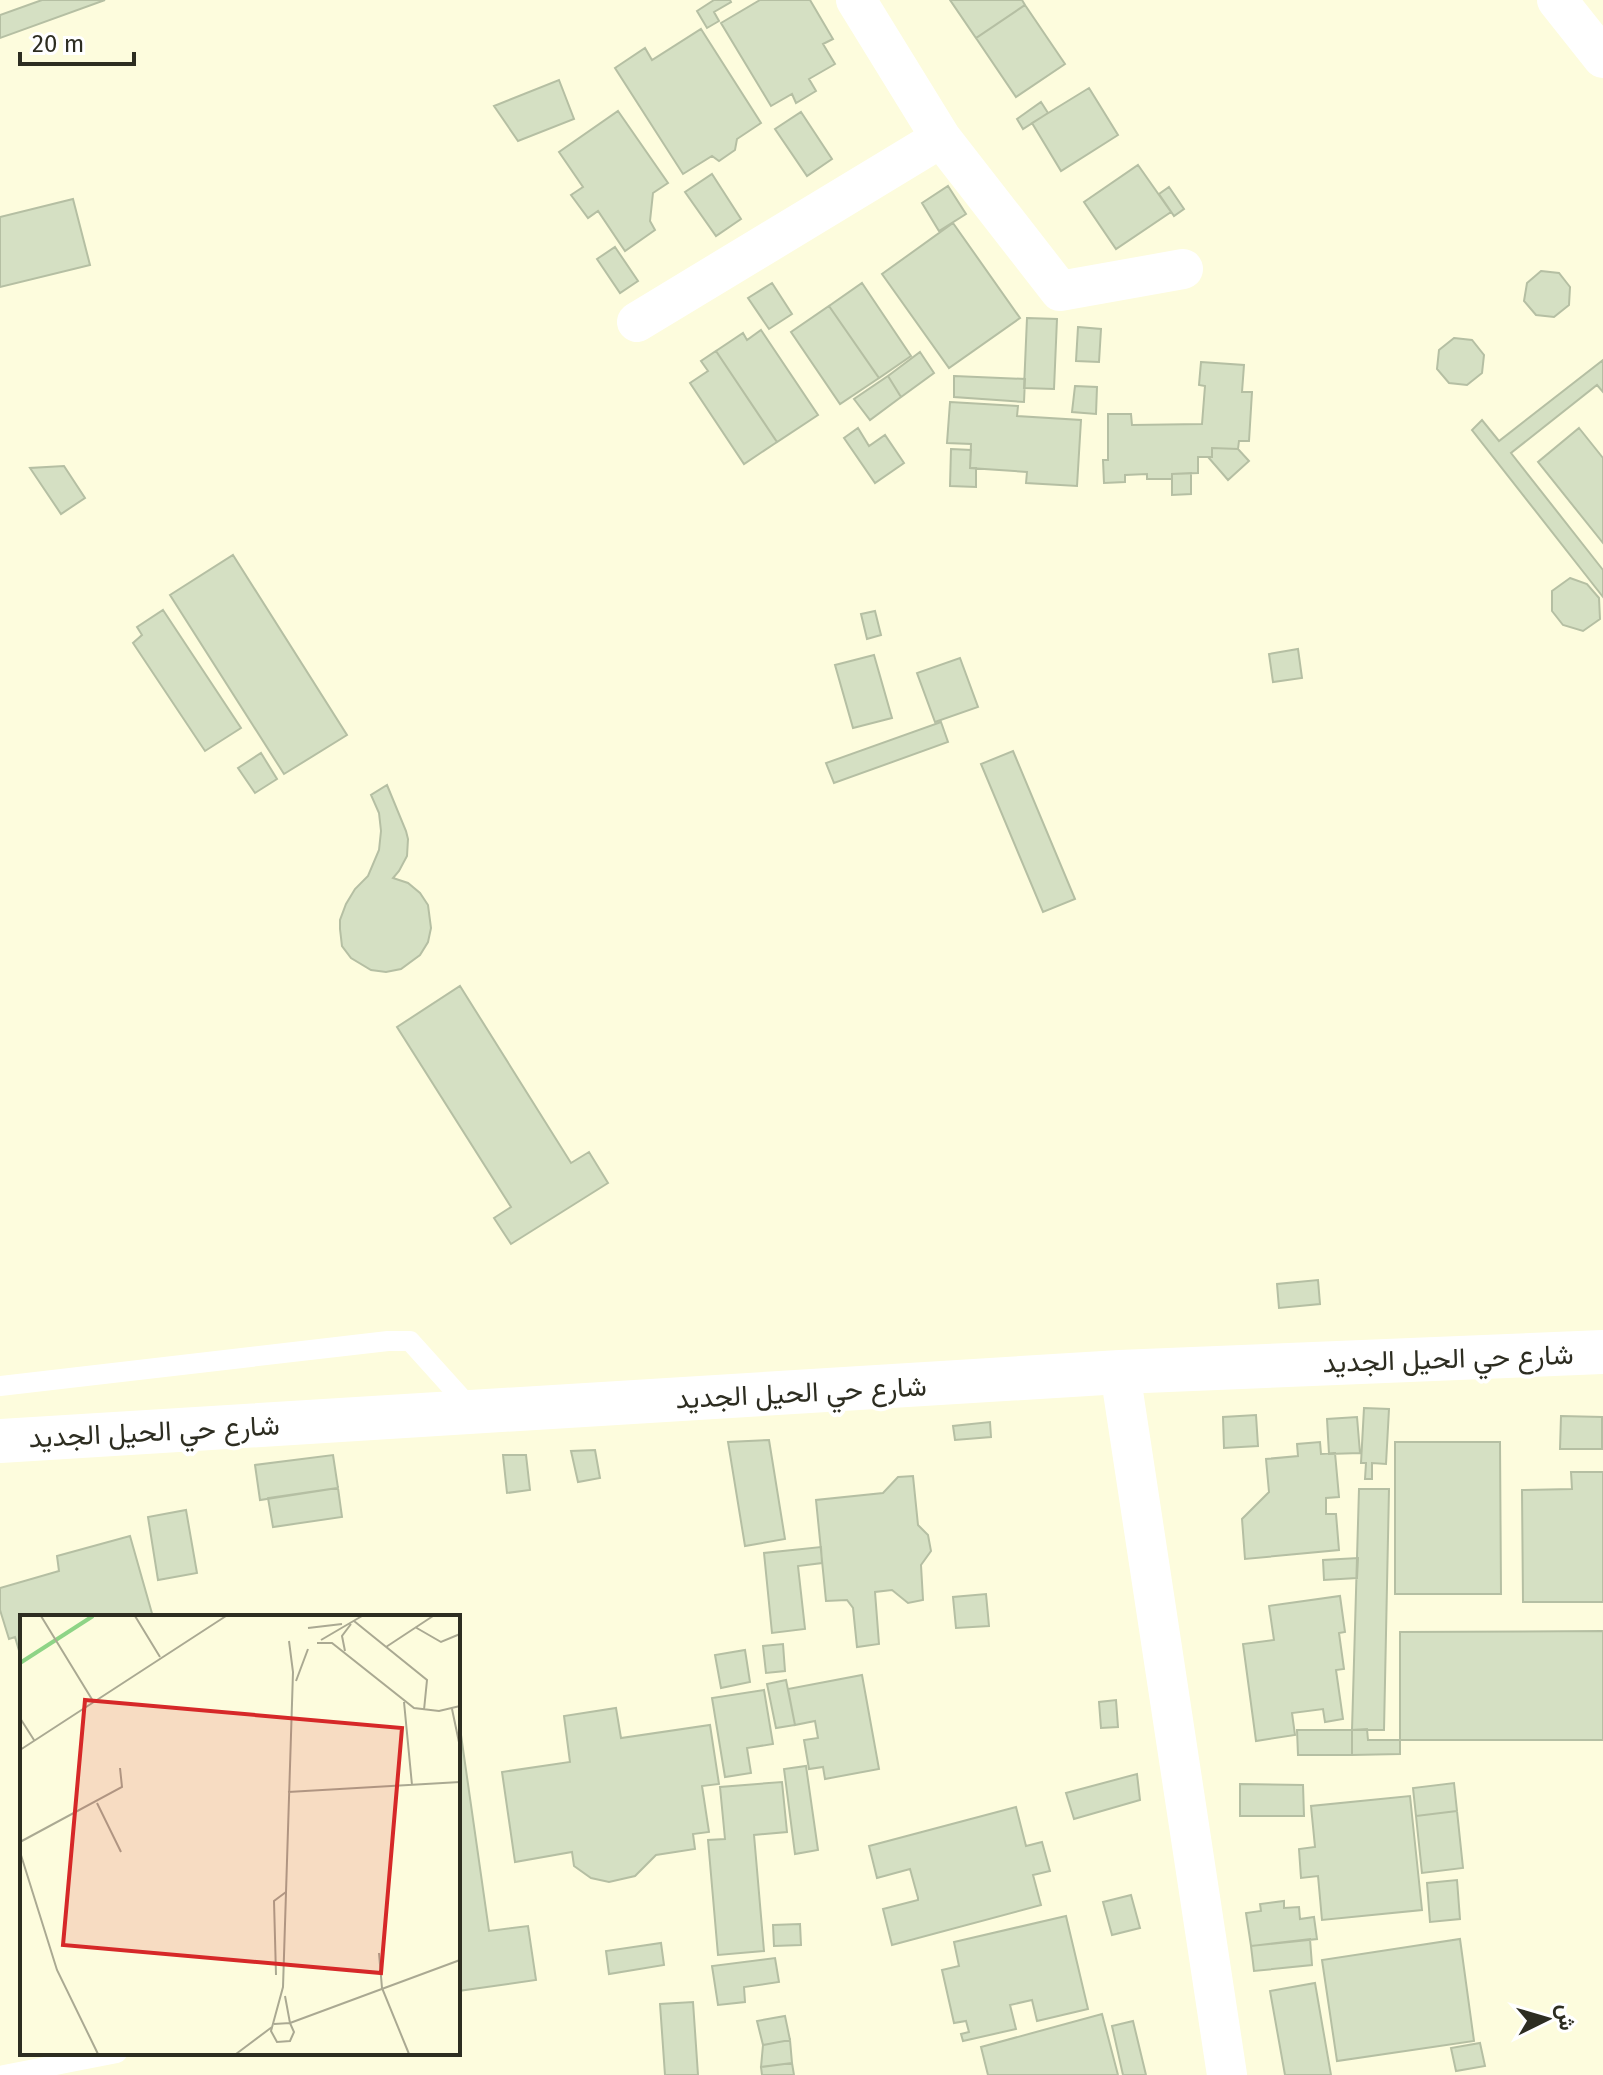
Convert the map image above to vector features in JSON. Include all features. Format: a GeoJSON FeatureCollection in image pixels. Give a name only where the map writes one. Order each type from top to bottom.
{"type":"FeatureCollection","features":[{"type":"Feature","properties":{"kind":"street"},"geometry":{"type":"LineString","coordinates":[[856,0],[941,138],[1060,291],[1183,269]]}},
{"type":"Feature","properties":{"kind":"street"},"geometry":{"type":"LineString","coordinates":[[1557,0],[1603,56]]}},
{"type":"Feature","properties":{"kind":"street"},"geometry":{"type":"LineString","coordinates":[[637,322],[941,138]]}},
{"type":"Feature","properties":{"kind":"street","name":"شارع حي الحيل الجديد"},"geometry":{"type":"LineString","coordinates":[[0,1441],[1120,1372],[1603,1352]]}},
{"type":"Feature","properties":{"kind":"street"},"geometry":{"type":"LineString","coordinates":[[1120,1372],[1227,2075]]}},
{"type":"Feature","properties":{"kind":"lane"},"geometry":{"type":"LineString","coordinates":[[0,1386],[388,1341],[410,1341],[474,1412]]}},
{"type":"Feature","properties":{"kind":"lane"},"geometry":{"type":"LineString","coordinates":[[4,2075],[107,2055]]}},
{"type":"Feature","properties":{"kind":"building"},"geometry":{"type":"Polygon","coordinates":[[[42,0],[105,0],[0,38],[0,15],[42,0]]]}},
{"type":"Feature","properties":{"kind":"building"},"geometry":{"type":"Polygon","coordinates":[[[714,0],[731,2],[714,12],[719,21],[707,28],[697,11],[714,0]]]}},
{"type":"Feature","properties":{"kind":"building"},"geometry":{"type":"Polygon","coordinates":[[[760,0],[810,0],[833,39],[823,44],[835,64],[809,79],[816,91],[796,103],[792,94],[771,106],[721,23],[760,0]]]}},
{"type":"Feature","properties":{"kind":"building"},"geometry":{"type":"Polygon","coordinates":[[[950,0],[1022,0],[1025,5],[976,38],[950,0]]]}},
{"type":"Feature","properties":{"kind":"building"},"geometry":{"type":"Polygon","coordinates":[[[1025,5],[1065,64],[1016,97],[976,38],[1025,5]]]}},
{"type":"Feature","properties":{"kind":"building"},"geometry":{"type":"Polygon","coordinates":[[[701,29],[761,123],[737,139],[735,150],[719,161],[712,156],[683,174],[615,68],[645,48],[652,60],[701,29]]]}},
{"type":"Feature","properties":{"kind":"building"},"geometry":{"type":"Polygon","coordinates":[[[559,80],[574,119],[518,141],[494,106],[559,80]]]}},
{"type":"Feature","properties":{"kind":"building"},"geometry":{"type":"Polygon","coordinates":[[[1089,88],[1118,135],[1061,171],[1032,123],[1089,88]]]}},
{"type":"Feature","properties":{"kind":"building"},"geometry":{"type":"Polygon","coordinates":[[[1041,102],[1048,113],[1023,129],[1017,119],[1041,102]]]}},
{"type":"Feature","properties":{"kind":"building"},"geometry":{"type":"Polygon","coordinates":[[[618,111],[668,183],[653,193],[650,221],[655,230],[625,251],[598,211],[588,218],[571,195],[583,187],[559,152],[618,111]]]}},
{"type":"Feature","properties":{"kind":"building"},"geometry":{"type":"Polygon","coordinates":[[[801,112],[832,159],[807,176],[775,129],[801,112]]]}},
{"type":"Feature","properties":{"kind":"building"},"geometry":{"type":"Polygon","coordinates":[[[1138,165],[1171,212],[1116,249],[1084,202],[1138,165]]]}},
{"type":"Feature","properties":{"kind":"building"},"geometry":{"type":"Polygon","coordinates":[[[712,174],[741,219],[716,236],[685,192],[712,174]]]}},
{"type":"Feature","properties":{"kind":"building"},"geometry":{"type":"Polygon","coordinates":[[[948,186],[966,214],[939,231],[922,203],[948,186]]]}},
{"type":"Feature","properties":{"kind":"building"},"geometry":{"type":"Polygon","coordinates":[[[1169,187],[1184,209],[1174,216],[1159,194],[1169,187]]]}},
{"type":"Feature","properties":{"kind":"building"},"geometry":{"type":"Polygon","coordinates":[[[73,199],[90,265],[0,287],[0,217],[73,199]]]}},
{"type":"Feature","properties":{"kind":"building"},"geometry":{"type":"Polygon","coordinates":[[[953,223],[1020,318],[949,368],[882,274],[953,223]]]}},
{"type":"Feature","properties":{"kind":"building"},"geometry":{"type":"Polygon","coordinates":[[[615,247],[638,281],[620,293],[597,259],[615,247]]]}},
{"type":"Feature","properties":{"kind":"building"},"geometry":{"type":"Polygon","coordinates":[[[1541,271],[1559,273],[1570,287],[1569,305],[1554,317],[1536,315],[1524,301],[1527,283],[1541,271]]]}},
{"type":"Feature","properties":{"kind":"building"},"geometry":{"type":"Polygon","coordinates":[[[772,283],[792,314],[769,329],[748,298],[772,283]]]}},
{"type":"Feature","properties":{"kind":"building"},"geometry":{"type":"Polygon","coordinates":[[[862,283],[911,356],[879,378],[829,306],[862,283]]]}},
{"type":"Feature","properties":{"kind":"building"},"geometry":{"type":"Polygon","coordinates":[[[829,306],[879,378],[840,404],[791,332],[829,306]]]}},
{"type":"Feature","properties":{"kind":"building"},"geometry":{"type":"Polygon","coordinates":[[[1027,318],[1057,319],[1054,389],[1024,388],[1027,318]]]}},
{"type":"Feature","properties":{"kind":"building"},"geometry":{"type":"Polygon","coordinates":[[[1078,327],[1101,329],[1099,362],[1076,361],[1078,327]]]}},
{"type":"Feature","properties":{"kind":"building"},"geometry":{"type":"Polygon","coordinates":[[[761,330],[818,415],[777,442],[716,351],[743,333],[747,340],[761,330]]]}},
{"type":"Feature","properties":{"kind":"building"},"geometry":{"type":"Polygon","coordinates":[[[1454,338],[1472,340],[1484,355],[1482,373],[1467,385],[1449,383],[1437,369],[1439,350],[1454,338]]]}},
{"type":"Feature","properties":{"kind":"building"},"geometry":{"type":"Polygon","coordinates":[[[716,351],[777,442],[744,464],[690,383],[708,371],[701,361],[716,351]]]}},
{"type":"Feature","properties":{"kind":"building"},"geometry":{"type":"Polygon","coordinates":[[[920,352],[934,373],[901,397],[888,376],[920,352]]]}},
{"type":"Feature","properties":{"kind":"building"},"geometry":{"type":"Polygon","coordinates":[[[1603,360],[1603,392],[1597,385],[1511,453],[1603,570],[1603,597],[1472,430],[1482,420],[1499,441],[1603,360]]]}},
{"type":"Feature","properties":{"kind":"building"},"geometry":{"type":"Polygon","coordinates":[[[1201,362],[1244,365],[1242,392],[1252,392],[1249,441],[1239,441],[1238,449],[1212,448],[1212,457],[1198,457],[1198,473],[1172,474],[1172,479],[1147,479],[1147,474],[1125,475],[1125,482],[1104,483],[1103,460],[1108,460],[1108,414],[1131,414],[1132,425],[1202,424],[1205,386],[1199,385],[1201,362]]]}},
{"type":"Feature","properties":{"kind":"building"},"geometry":{"type":"Polygon","coordinates":[[[888,376],[901,397],[870,420],[854,399],[888,376]]]}},
{"type":"Feature","properties":{"kind":"building"},"geometry":{"type":"Polygon","coordinates":[[[954,376],[1025,379],[1024,402],[954,397],[954,376]]]}},
{"type":"Feature","properties":{"kind":"building"},"geometry":{"type":"Polygon","coordinates":[[[1075,386],[1097,387],[1096,414],[1072,412],[1075,386]]]}},
{"type":"Feature","properties":{"kind":"building"},"geometry":{"type":"Polygon","coordinates":[[[950,402],[1018,406],[1017,416],[1081,420],[1077,486],[1026,483],[1027,472],[970,468],[971,444],[947,443],[950,402]]]}},
{"type":"Feature","properties":{"kind":"building"},"geometry":{"type":"Polygon","coordinates":[[[858,428],[869,446],[885,435],[904,463],[875,483],[844,438],[858,428]]]}},
{"type":"Feature","properties":{"kind":"building"},"geometry":{"type":"Polygon","coordinates":[[[1579,428],[1603,458],[1603,543],[1538,462],[1579,428]]]}},
{"type":"Feature","properties":{"kind":"building"},"geometry":{"type":"Polygon","coordinates":[[[1212,448],[1238,449],[1249,461],[1228,480],[1208,457],[1212,457],[1212,448]]]}},
{"type":"Feature","properties":{"kind":"building"},"geometry":{"type":"Polygon","coordinates":[[[951,449],[971,450],[970,468],[976,468],[976,487],[950,486],[951,449]]]}},
{"type":"Feature","properties":{"kind":"building"},"geometry":{"type":"Polygon","coordinates":[[[64,466],[85,498],[61,514],[30,468],[64,466]]]}},
{"type":"Feature","properties":{"kind":"building"},"geometry":{"type":"Polygon","coordinates":[[[1191,473],[1191,494],[1172,495],[1172,474],[1191,473]]]}},
{"type":"Feature","properties":{"kind":"building"},"geometry":{"type":"Polygon","coordinates":[[[233,555],[347,735],[284,774],[170,595],[233,555]]]}},
{"type":"Feature","properties":{"kind":"building"},"geometry":{"type":"Polygon","coordinates":[[[1570,578],[1587,584],[1599,598],[1600,619],[1583,631],[1563,625],[1552,611],[1552,591],[1570,578]]]}},
{"type":"Feature","properties":{"kind":"building"},"geometry":{"type":"Polygon","coordinates":[[[163,610],[241,728],[205,751],[133,643],[142,635],[137,627],[163,610]]]}},
{"type":"Feature","properties":{"kind":"building"},"geometry":{"type":"Polygon","coordinates":[[[875,611],[881,635],[867,639],[861,614],[875,611]]]}},
{"type":"Feature","properties":{"kind":"building"},"geometry":{"type":"Polygon","coordinates":[[[1298,649],[1302,678],[1273,682],[1269,654],[1298,649]]]}},
{"type":"Feature","properties":{"kind":"building"},"geometry":{"type":"Polygon","coordinates":[[[874,655],[892,718],[853,728],[835,665],[874,655]]]}},
{"type":"Feature","properties":{"kind":"building"},"geometry":{"type":"Polygon","coordinates":[[[960,658],[978,707],[935,722],[917,673],[960,658]]]}},
{"type":"Feature","properties":{"kind":"building"},"geometry":{"type":"Polygon","coordinates":[[[941,722],[948,742],[834,783],[826,763],[941,722]]]}},
{"type":"Feature","properties":{"kind":"building"},"geometry":{"type":"Polygon","coordinates":[[[1013,751],[1075,899],[1043,912],[981,764],[1013,751]]]}},
{"type":"Feature","properties":{"kind":"building"},"geometry":{"type":"Polygon","coordinates":[[[261,753],[277,779],[255,793],[238,768],[261,753]]]}},
{"type":"Feature","properties":{"kind":"building"},"geometry":{"type":"Polygon","coordinates":[[[387,785],[408,839],[407,856],[393,878],[408,883],[420,893],[428,905],[431,928],[428,942],[420,955],[401,969],[386,972],[371,970],[351,958],[342,946],[340,920],[355,889],[368,876],[379,850],[379,813],[371,795],[387,785]]]}},
{"type":"Feature","properties":{"kind":"building"},"geometry":{"type":"Polygon","coordinates":[[[460,986],[571,1163],[589,1152],[608,1183],[511,1244],[494,1218],[511,1207],[397,1027],[460,986]]]}},
{"type":"Feature","properties":{"kind":"building"},"geometry":{"type":"Polygon","coordinates":[[[1318,1280],[1320,1304],[1279,1308],[1277,1284],[1318,1280]]]}},
{"type":"Feature","properties":{"kind":"building"},"geometry":{"type":"Polygon","coordinates":[[[1364,1408],[1389,1409],[1386,1464],[1372,1463],[1372,1479],[1365,1479],[1366,1463],[1361,1463],[1364,1408]]]}},
{"type":"Feature","properties":{"kind":"building"},"geometry":{"type":"Polygon","coordinates":[[[1256,1415],[1258,1446],[1224,1448],[1223,1417],[1256,1415]]]}},
{"type":"Feature","properties":{"kind":"building"},"geometry":{"type":"Polygon","coordinates":[[[1561,1416],[1602,1417],[1602,1449],[1560,1449],[1561,1416]]]}},
{"type":"Feature","properties":{"kind":"building"},"geometry":{"type":"Polygon","coordinates":[[[1357,1417],[1360,1453],[1329,1454],[1327,1419],[1357,1417]]]}},
{"type":"Feature","properties":{"kind":"building"},"geometry":{"type":"Polygon","coordinates":[[[990,1422],[991,1437],[955,1440],[953,1426],[990,1422]]]}},
{"type":"Feature","properties":{"kind":"building"},"geometry":{"type":"Polygon","coordinates":[[[769,1440],[785,1539],[745,1546],[728,1442],[769,1440]]]}},
{"type":"Feature","properties":{"kind":"building"},"geometry":{"type":"Polygon","coordinates":[[[1320,1442],[1321,1454],[1335,1453],[1339,1497],[1326,1498],[1326,1514],[1336,1514],[1339,1550],[1245,1559],[1242,1519],[1269,1492],[1266,1459],[1298,1456],[1297,1444],[1320,1442]]]}},
{"type":"Feature","properties":{"kind":"building"},"geometry":{"type":"Polygon","coordinates":[[[1395,1442],[1500,1442],[1501,1594],[1395,1594],[1395,1442]]]}},
{"type":"Feature","properties":{"kind":"building"},"geometry":{"type":"Polygon","coordinates":[[[595,1450],[600,1478],[578,1482],[571,1451],[595,1450]]]}},
{"type":"Feature","properties":{"kind":"building"},"geometry":{"type":"Polygon","coordinates":[[[333,1455],[338,1488],[260,1500],[255,1465],[333,1455]]]}},
{"type":"Feature","properties":{"kind":"building"},"geometry":{"type":"Polygon","coordinates":[[[503,1455],[526,1455],[530,1490],[507,1493],[503,1455]]]}},
{"type":"Feature","properties":{"kind":"building"},"geometry":{"type":"Polygon","coordinates":[[[1571,1472],[1603,1472],[1603,1602],[1523,1602],[1522,1490],[1572,1489],[1571,1472]]]}},
{"type":"Feature","properties":{"kind":"building"},"geometry":{"type":"Polygon","coordinates":[[[913,1476],[918,1525],[928,1535],[931,1551],[921,1565],[923,1600],[908,1603],[892,1590],[875,1592],[879,1644],[857,1647],[853,1608],[847,1600],[826,1601],[816,1500],[883,1493],[898,1477],[913,1476]]]}},
{"type":"Feature","properties":{"kind":"building"},"geometry":{"type":"Polygon","coordinates":[[[338,1488],[342,1517],[273,1527],[268,1498],[338,1488]]]}},
{"type":"Feature","properties":{"kind":"building"},"geometry":{"type":"Polygon","coordinates":[[[1359,1489],[1389,1489],[1384,1730],[1352,1730],[1359,1489]]]}},
{"type":"Feature","properties":{"kind":"building"},"geometry":{"type":"Polygon","coordinates":[[[186,1510],[197,1573],[158,1580],[148,1517],[186,1510]]]}},
{"type":"Feature","properties":{"kind":"building"},"geometry":{"type":"Polygon","coordinates":[[[130,1536],[152,1615],[20,1615],[20,1654],[15,1637],[9,1639],[0,1610],[0,1588],[59,1571],[57,1556],[130,1536]]]}},
{"type":"Feature","properties":{"kind":"building"},"geometry":{"type":"Polygon","coordinates":[[[821,1547],[822,1563],[798,1566],[805,1629],[772,1633],[764,1553],[821,1547]]]}},
{"type":"Feature","properties":{"kind":"building"},"geometry":{"type":"Polygon","coordinates":[[[1358,1558],[1357,1578],[1324,1580],[1323,1560],[1358,1558]]]}},
{"type":"Feature","properties":{"kind":"building"},"geometry":{"type":"Polygon","coordinates":[[[986,1594],[989,1626],[956,1628],[953,1597],[986,1594]]]}},
{"type":"Feature","properties":{"kind":"building"},"geometry":{"type":"Polygon","coordinates":[[[1340,1596],[1345,1632],[1339,1633],[1344,1669],[1336,1670],[1343,1719],[1325,1722],[1323,1709],[1292,1713],[1295,1735],[1256,1741],[1243,1644],[1274,1640],[1269,1606],[1340,1596]]]}},
{"type":"Feature","properties":{"kind":"building"},"geometry":{"type":"Polygon","coordinates":[[[1603,1631],[1603,1740],[1400,1740],[1400,1632],[1603,1631]]]}},
{"type":"Feature","properties":{"kind":"building"},"geometry":{"type":"Polygon","coordinates":[[[783,1644],[785,1671],[766,1673],[763,1646],[783,1644]]]}},
{"type":"Feature","properties":{"kind":"building"},"geometry":{"type":"Polygon","coordinates":[[[745,1650],[750,1682],[721,1688],[715,1655],[745,1650]]]}},
{"type":"Feature","properties":{"kind":"building"},"geometry":{"type":"Polygon","coordinates":[[[862,1675],[879,1769],[825,1779],[823,1767],[809,1769],[804,1740],[818,1738],[815,1721],[795,1725],[788,1689],[862,1675]]]}},
{"type":"Feature","properties":{"kind":"building"},"geometry":{"type":"Polygon","coordinates":[[[786,1680],[795,1725],[776,1728],[767,1684],[786,1680]]]}},
{"type":"Feature","properties":{"kind":"building"},"geometry":{"type":"Polygon","coordinates":[[[764,1690],[773,1744],[747,1748],[751,1773],[725,1777],[712,1698],[764,1690]]]}},
{"type":"Feature","properties":{"kind":"building"},"geometry":{"type":"Polygon","coordinates":[[[1116,1700],[1118,1727],[1101,1728],[1099,1702],[1116,1700]]]}},
{"type":"Feature","properties":{"kind":"building"},"geometry":{"type":"Polygon","coordinates":[[[616,1708],[621,1738],[710,1725],[719,1784],[702,1786],[709,1832],[693,1834],[695,1849],[656,1855],[635,1876],[609,1882],[591,1878],[574,1866],[572,1852],[515,1862],[502,1772],[570,1762],[564,1716],[616,1708]]]}},
{"type":"Feature","properties":{"kind":"building"},"geometry":{"type":"Polygon","coordinates":[[[460,1728],[489,1931],[528,1926],[536,1980],[460,1991],[460,1728]]]}},
{"type":"Feature","properties":{"kind":"building"},"geometry":{"type":"Polygon","coordinates":[[[1367,1729],[1368,1740],[1400,1740],[1400,1754],[1352,1755],[1352,1730],[1367,1729]]]}},
{"type":"Feature","properties":{"kind":"building"},"geometry":{"type":"Polygon","coordinates":[[[1297,1730],[1352,1730],[1352,1755],[1298,1755],[1297,1730]]]}},
{"type":"Feature","properties":{"kind":"building"},"geometry":{"type":"Polygon","coordinates":[[[806,1766],[818,1850],[795,1854],[784,1769],[806,1766]]]}},
{"type":"Feature","properties":{"kind":"building"},"geometry":{"type":"Polygon","coordinates":[[[1137,1774],[1140,1800],[1074,1819],[1066,1793],[1137,1774]]]}},
{"type":"Feature","properties":{"kind":"building"},"geometry":{"type":"Polygon","coordinates":[[[782,1782],[787,1832],[754,1835],[764,1951],[718,1955],[708,1840],[725,1839],[720,1787],[782,1782]]]}},
{"type":"Feature","properties":{"kind":"building"},"geometry":{"type":"Polygon","coordinates":[[[1454,1783],[1457,1811],[1416,1816],[1413,1788],[1454,1783]]]}},
{"type":"Feature","properties":{"kind":"building"},"geometry":{"type":"Polygon","coordinates":[[[1240,1784],[1303,1785],[1304,1816],[1240,1816],[1240,1784]]]}},
{"type":"Feature","properties":{"kind":"building"},"geometry":{"type":"Polygon","coordinates":[[[1410,1796],[1422,1910],[1322,1920],[1318,1876],[1301,1878],[1299,1849],[1315,1847],[1311,1806],[1410,1796]]]}},
{"type":"Feature","properties":{"kind":"building"},"geometry":{"type":"Polygon","coordinates":[[[1016,1807],[1026,1846],[1042,1842],[1050,1871],[1033,1875],[1041,1905],[892,1945],[883,1909],[918,1898],[910,1869],[877,1878],[869,1846],[1016,1807]]]}},
{"type":"Feature","properties":{"kind":"building"},"geometry":{"type":"Polygon","coordinates":[[[1457,1811],[1463,1868],[1422,1873],[1416,1816],[1457,1811]]]}},
{"type":"Feature","properties":{"kind":"building"},"geometry":{"type":"Polygon","coordinates":[[[1457,1880],[1460,1919],[1430,1922],[1427,1883],[1457,1880]]]}},
{"type":"Feature","properties":{"kind":"building"},"geometry":{"type":"Polygon","coordinates":[[[1131,1895],[1140,1928],[1112,1935],[1103,1902],[1131,1895]]]}},
{"type":"Feature","properties":{"kind":"building"},"geometry":{"type":"Polygon","coordinates":[[[1284,1901],[1284,1908],[1299,1907],[1300,1919],[1314,1917],[1317,1939],[1251,1946],[1246,1913],[1261,1911],[1260,1904],[1284,1901]]]}},
{"type":"Feature","properties":{"kind":"building"},"geometry":{"type":"Polygon","coordinates":[[[1066,1916],[1088,2009],[1037,2021],[1032,2000],[1010,2005],[1016,2029],[963,2041],[961,2034],[969,2032],[966,2021],[954,2023],[942,1970],[959,1966],[954,1942],[1066,1916]]]}},
{"type":"Feature","properties":{"kind":"building"},"geometry":{"type":"Polygon","coordinates":[[[800,1924],[801,1945],[774,1946],[773,1925],[800,1924]]]}},
{"type":"Feature","properties":{"kind":"building"},"geometry":{"type":"Polygon","coordinates":[[[1310,1939],[1312,1965],[1254,1971],[1251,1946],[1310,1939]]]}},
{"type":"Feature","properties":{"kind":"building"},"geometry":{"type":"Polygon","coordinates":[[[1460,1939],[1474,2041],[1337,2061],[1322,1960],[1460,1939]]]}},
{"type":"Feature","properties":{"kind":"building"},"geometry":{"type":"Polygon","coordinates":[[[661,1943],[664,1965],[609,1974],[606,1951],[661,1943]]]}},
{"type":"Feature","properties":{"kind":"building"},"geometry":{"type":"Polygon","coordinates":[[[775,1958],[779,1982],[744,1987],[745,2002],[718,2005],[712,1966],[775,1958]]]}},
{"type":"Feature","properties":{"kind":"building"},"geometry":{"type":"Polygon","coordinates":[[[1315,1983],[1331,2075],[1285,2075],[1270,1991],[1315,1983]]]}},
{"type":"Feature","properties":{"kind":"building"},"geometry":{"type":"Polygon","coordinates":[[[693,2002],[698,2075],[665,2075],[660,2004],[693,2002]]]}},
{"type":"Feature","properties":{"kind":"building"},"geometry":{"type":"Polygon","coordinates":[[[1102,2014],[1118,2075],[988,2075],[981,2047],[1102,2014]]]}},
{"type":"Feature","properties":{"kind":"building"},"geometry":{"type":"Polygon","coordinates":[[[785,2016],[790,2040],[763,2045],[757,2021],[785,2016]]]}},
{"type":"Feature","properties":{"kind":"building"},"geometry":{"type":"Polygon","coordinates":[[[1133,2021],[1146,2075],[1123,2075],[1112,2026],[1133,2021]]]}},
{"type":"Feature","properties":{"kind":"building"},"geometry":{"type":"Polygon","coordinates":[[[790,2040],[792,2063],[761,2067],[763,2045],[790,2040]]]}},
{"type":"Feature","properties":{"kind":"building"},"geometry":{"type":"Polygon","coordinates":[[[1480,2043],[1485,2066],[1456,2071],[1451,2048],[1480,2043]]]}},
{"type":"Feature","properties":{"kind":"building"},"geometry":{"type":"Polygon","coordinates":[[[792,2063],[794,2075],[762,2075],[761,2067],[792,2063]]]}}]}
